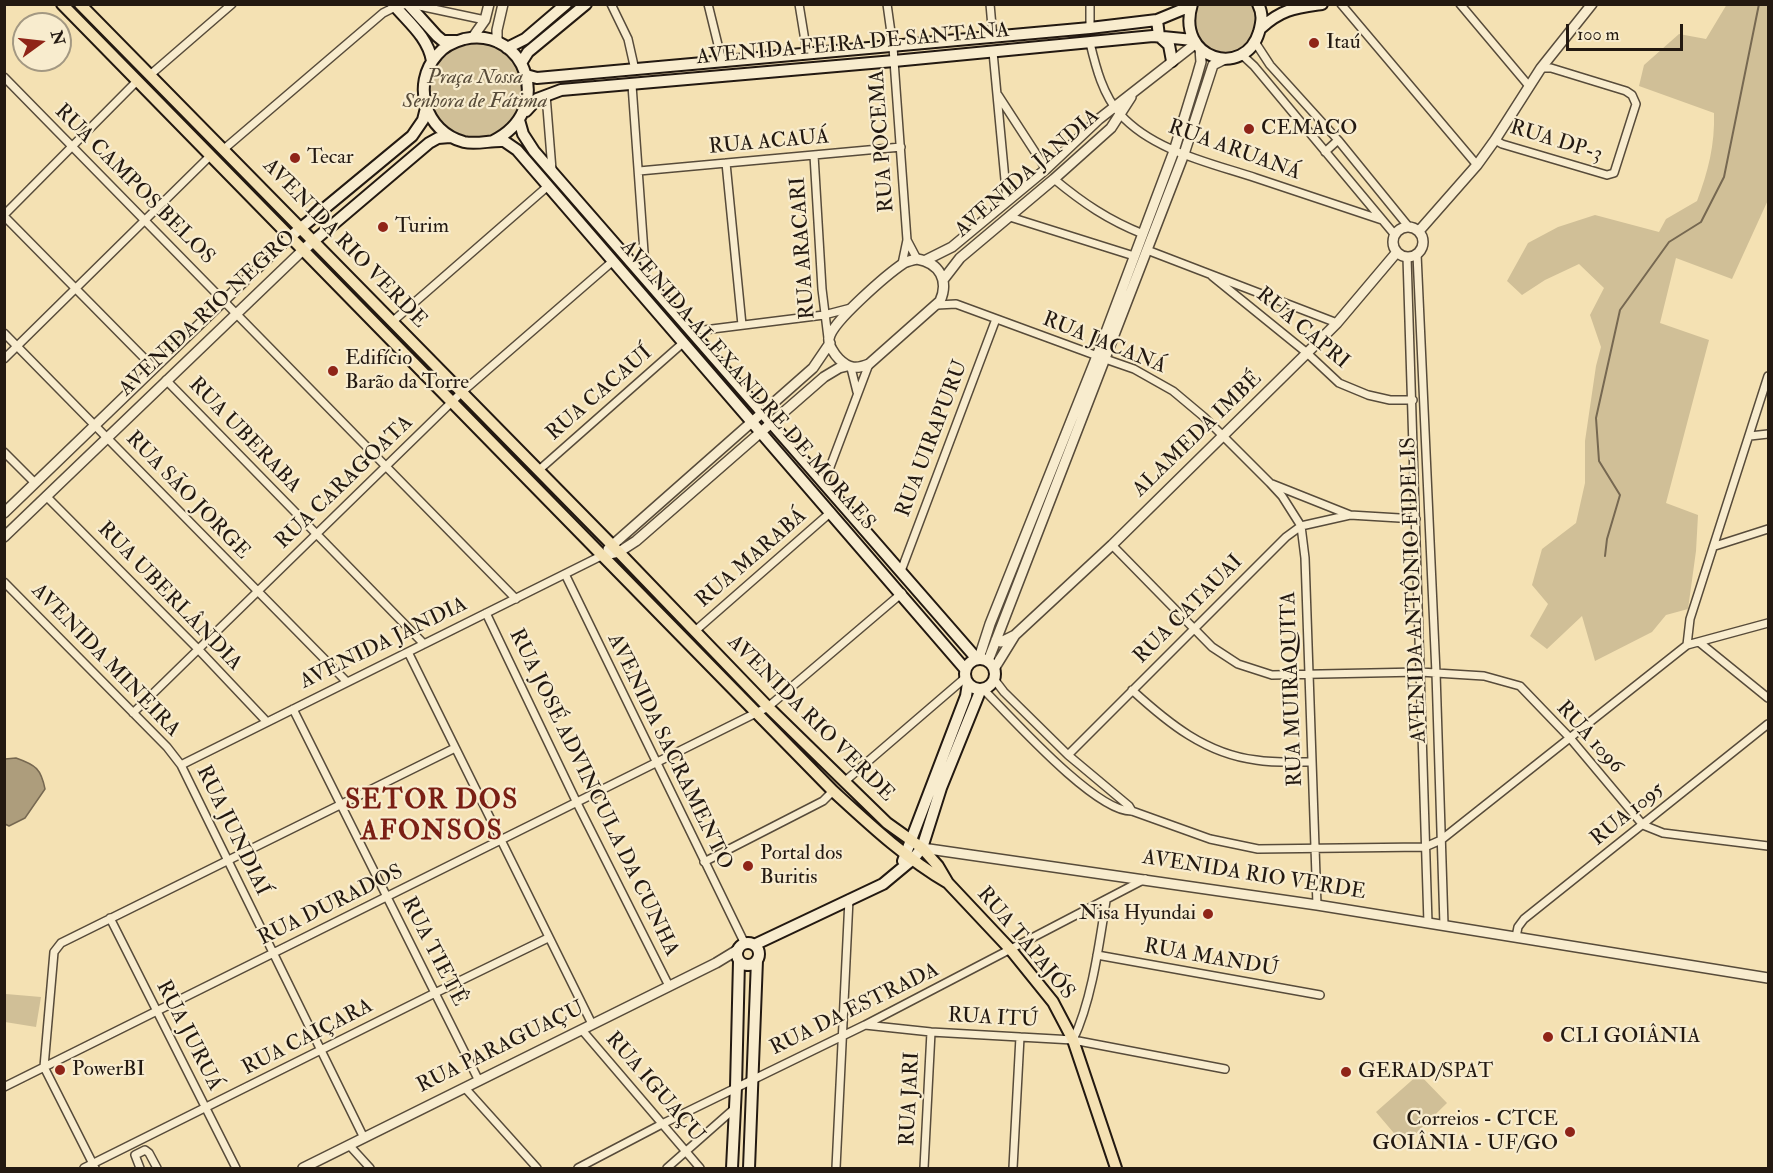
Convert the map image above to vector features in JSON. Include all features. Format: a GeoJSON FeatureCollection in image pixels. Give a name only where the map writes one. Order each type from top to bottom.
{"type":"FeatureCollection","features":[{"type":"Feature","properties":{"kind":"main road","name":"AVENIDA RIO VERDE"},"geometry":{"type":"LineString","coordinates":[[62,4],[833,791],[876,831],[909,856]]}},
{"type":"Feature","properties":{"kind":"main road","name":"AVENIDA RIO VERDE"},"geometry":{"type":"LineString","coordinates":[[80,4],[768,706],[887,824],[922,848]]}},
{"type":"Feature","properties":{"kind":"main road"},"geometry":{"type":"LineString","coordinates":[[502,45],[525,39],[566,4]]}},
{"type":"Feature","properties":{"kind":"main road"},"geometry":{"type":"LineString","coordinates":[[521,63],[528,52],[586,4]]}},
{"type":"Feature","properties":{"kind":"main road"},"geometry":{"type":"LineString","coordinates":[[1225,59],[1241,54],[1255,42],[1263,17],[1258,4]]}},
{"type":"Feature","properties":{"kind":"main road"},"geometry":{"type":"LineString","coordinates":[[1261,28],[1274,16],[1289,9],[1322,4]]}},
{"type":"Feature","properties":{"kind":"main road"},"geometry":{"type":"LineString","coordinates":[[403,5],[443,40],[457,41]]}},
{"type":"Feature","properties":{"kind":"main road"},"geometry":{"type":"LineString","coordinates":[[403,5],[423,37],[432,61]]}},
{"type":"Feature","properties":{"kind":"main road"},"geometry":{"type":"LineString","coordinates":[[1192,5],[1188,16],[1188,26],[1196,44]]}},
{"type":"Feature","properties":{"kind":"main road","name":"AVENIDA FEIRA DE SANTANA"},"geometry":{"type":"LineString","coordinates":[[526,75],[537,78],[635,70],[1090,28],[1157,20],[1192,5]]}},
{"type":"Feature","properties":{"kind":"main road"},"geometry":{"type":"LineString","coordinates":[[1157,20],[1159,36],[1169,45],[1172,61]]}},
{"type":"Feature","properties":{"kind":"main road","name":"AVENIDA FEIRA DE SANTANA"},"geometry":{"type":"LineString","coordinates":[[521,116],[537,99],[561,90],[1159,36],[1196,44],[1214,57],[1225,59]]}},
{"type":"Feature","properties":{"kind":"main road"},"geometry":{"type":"LineString","coordinates":[[473,37],[502,45],[521,63],[526,75],[527,101],[521,116],[512,129],[493,141],[464,142],[450,137],[440,129],[426,108],[423,92],[425,76],[432,61],[438,52],[457,41],[473,37]]}},
{"type":"Feature","properties":{"kind":"main road","name":"AVENIDA RIO NEGRO"},"geometry":{"type":"LineString","coordinates":[[290,237],[412,136],[423,120],[426,108]]}},
{"type":"Feature","properties":{"kind":"main road","name":"AVENIDA ALEXANDRE DE MORAES"},"geometry":{"type":"LineString","coordinates":[[521,116],[523,134],[534,151],[900,571],[986,665]]}},
{"type":"Feature","properties":{"kind":"main road","name":"AVENIDA RIO NEGRO"},"geometry":{"type":"LineString","coordinates":[[303,250],[429,143],[438,138],[450,137]]}},
{"type":"Feature","properties":{"kind":"main road","name":"AVENIDA ALEXANDRE DE MORAES"},"geometry":{"type":"LineString","coordinates":[[493,141],[504,141],[517,150],[902,593],[966,676]]}},
{"type":"Feature","properties":{"kind":"main road"},"geometry":{"type":"LineString","coordinates":[[909,856],[911,840],[966,696],[966,676],[972,661],[986,665],[990,685],[982,689],[971,687],[966,676]]}},
{"type":"Feature","properties":{"kind":"main road"},"geometry":{"type":"LineString","coordinates":[[909,856],[922,848],[941,788],[982,689]]}},
{"type":"Feature","properties":{"kind":"main road","name":"RUA TAPAJÓS"},"geometry":{"type":"LineString","coordinates":[[922,848],[938,866],[948,883],[1011,950],[1053,1002],[1073,1040],[1116,1168]]}},
{"type":"Feature","properties":{"kind":"main road","name":"RUA TAPAJÓS"},"geometry":{"type":"LineString","coordinates":[[909,856],[930,873],[948,883]]}},
{"type":"Feature","properties":{"kind":"main road","name":"RUA PARAGUAÇU"},"geometry":{"type":"LineString","coordinates":[[748,949],[883,884],[899,872],[909,856]]}},
{"type":"Feature","properties":{"kind":"main road"},"geometry":{"type":"LineString","coordinates":[[748,949],[748,965],[757,960]]}},
{"type":"Feature","properties":{"kind":"main road"},"geometry":{"type":"LineString","coordinates":[[748,949],[759,954],[749,1168]]}},
{"type":"Feature","properties":{"kind":"main road"},"geometry":{"type":"LineString","coordinates":[[732,1168],[736,1087],[748,949]]}},
{"type":"Feature","properties":{"kind":"street"},"geometry":{"type":"LineString","coordinates":[[150,75],[232,4]]}},
{"type":"Feature","properties":{"kind":"street"},"geometry":{"type":"LineString","coordinates":[[473,37],[485,20],[489,4]]}},
{"type":"Feature","properties":{"kind":"street"},"geometry":{"type":"LineString","coordinates":[[502,45],[497,30],[503,4]]}},
{"type":"Feature","properties":{"kind":"street"},"geometry":{"type":"LineString","coordinates":[[612,4],[628,39],[635,70]]}},
{"type":"Feature","properties":{"kind":"street"},"geometry":{"type":"LineString","coordinates":[[799,4],[807,53]]}},
{"type":"Feature","properties":{"kind":"street","name":"RUA POCEMA"},"geometry":{"type":"LineString","coordinates":[[887,4],[893,47],[907,240],[902,265]]}},
{"type":"Feature","properties":{"kind":"street"},"geometry":{"type":"LineString","coordinates":[[990,4],[993,38]]}},
{"type":"Feature","properties":{"kind":"street"},"geometry":{"type":"LineString","coordinates":[[1090,4],[1090,28]]}},
{"type":"Feature","properties":{"kind":"street"},"geometry":{"type":"LineString","coordinates":[[1341,4],[1477,165]]}},
{"type":"Feature","properties":{"kind":"street"},"geometry":{"type":"LineString","coordinates":[[1460,4],[1529,86]]}},
{"type":"Feature","properties":{"kind":"street"},"geometry":{"type":"LineString","coordinates":[[1419,231],[1477,165],[1541,68],[1592,4]]}},
{"type":"Feature","properties":{"kind":"street"},"geometry":{"type":"LineString","coordinates":[[224,149],[383,13],[403,5],[485,20]]}},
{"type":"Feature","properties":{"kind":"street"},"geometry":{"type":"LineString","coordinates":[[709,5],[722,61]]}},
{"type":"Feature","properties":{"kind":"street"},"geometry":{"type":"LineString","coordinates":[[1255,42],[1270,65],[1338,140],[1408,226],[1419,231],[1422,239],[1421,248],[1417,254],[1407,258],[1397,252],[1393,245],[1395,235],[1401,228],[1408,226]]}},
{"type":"Feature","properties":{"kind":"street","name":"RUA ARUANÁ"},"geometry":{"type":"LineString","coordinates":[[1090,43],[1104,88],[1121,115],[1133,125],[1179,152],[1382,219]]}},
{"type":"Feature","properties":{"kind":"street"},"geometry":{"type":"LineString","coordinates":[[986,665],[995,613],[1147,250],[1179,152],[1201,62],[1196,44]]}},
{"type":"Feature","properties":{"kind":"street","name":"AVENIDA JANDIA"},"geometry":{"type":"LineString","coordinates":[[829,341],[833,327],[902,265],[952,248],[1046,169],[1115,106],[1196,44]]}},
{"type":"Feature","properties":{"kind":"street"},"geometry":{"type":"LineString","coordinates":[[993,52],[1007,201]]}},
{"type":"Feature","properties":{"kind":"street"},"geometry":{"type":"LineString","coordinates":[[1241,54],[1254,66],[1395,235]]}},
{"type":"Feature","properties":{"kind":"street"},"geometry":{"type":"LineString","coordinates":[[986,665],[1101,357],[1134,256],[1179,152],[1213,65],[1225,59]]}},
{"type":"Feature","properties":{"kind":"street","name":"RUA DP-3"},"geometry":{"type":"LineString","coordinates":[[1495,140],[1607,175],[1616,170],[1636,104],[1632,95],[1626,91],[1551,68],[1541,68]]}},
{"type":"Feature","properties":{"kind":"street","name":"RUA CAMPOS BELOS"},"geometry":{"type":"LineString","coordinates":[[4,77],[516,599]]}},
{"type":"Feature","properties":{"kind":"street"},"geometry":{"type":"LineString","coordinates":[[1194,85],[1201,79],[1205,87]]}},
{"type":"Feature","properties":{"kind":"street"},"geometry":{"type":"LineString","coordinates":[[137,81],[4,215],[154,368]]}},
{"type":"Feature","properties":{"kind":"street"},"geometry":{"type":"LineString","coordinates":[[632,85],[646,281]]}},
{"type":"Feature","properties":{"kind":"street","name":"AVENIDA JANDIA"},"geometry":{"type":"LineString","coordinates":[[943,280],[960,258],[1010,218],[1111,128],[1134,92]]}},
{"type":"Feature","properties":{"kind":"street"},"geometry":{"type":"LineString","coordinates":[[997,93],[1046,169]]}},
{"type":"Feature","properties":{"kind":"street"},"geometry":{"type":"LineString","coordinates":[[546,94],[553,173]]}},
{"type":"Feature","properties":{"kind":"street"},"geometry":{"type":"LineString","coordinates":[[1325,152],[1338,140]]}},
{"type":"Feature","properties":{"kind":"street","name":"RUA ACAUÁ"},"geometry":{"type":"LineString","coordinates":[[639,171],[901,147]]}},
{"type":"Feature","properties":{"kind":"street","name":"RUA ARACARI"},"geometry":{"type":"LineString","coordinates":[[814,155],[824,315],[829,341]]}},
{"type":"Feature","properties":{"kind":"street"},"geometry":{"type":"LineString","coordinates":[[4,359],[210,156]]}},
{"type":"Feature","properties":{"kind":"street"},"geometry":{"type":"LineString","coordinates":[[726,163],[742,325]]}},
{"type":"Feature","properties":{"kind":"street"},"geometry":{"type":"LineString","coordinates":[[1054,179],[1085,205],[1117,224],[1143,234]]}},
{"type":"Feature","properties":{"kind":"street"},"geometry":{"type":"LineString","coordinates":[[392,322],[548,186]]}},
{"type":"Feature","properties":{"kind":"street"},"geometry":{"type":"LineString","coordinates":[[1010,218],[1134,256]]}},
{"type":"Feature","properties":{"kind":"street","name":"AVENIDA RIO NEGRO"},"geometry":{"type":"LineString","coordinates":[[4,513],[290,237]]}},
{"type":"Feature","properties":{"kind":"street","name":"RUA POCEMA"},"geometry":{"type":"LineString","coordinates":[[907,240],[922,260]]}},
{"type":"Feature","properties":{"kind":"street","name":"AVENIDA RIO NEGRO"},"geometry":{"type":"LineString","coordinates":[[4,537],[303,250]]}},
{"type":"Feature","properties":{"kind":"street","name":"RUA CAPRI"},"geometry":{"type":"LineString","coordinates":[[1147,250],[1336,323]]}},
{"type":"Feature","properties":{"kind":"street","name":"ALAMEDA IMBÉ"},"geometry":{"type":"LineString","coordinates":[[986,665],[1307,353],[1397,252]]}},
{"type":"Feature","properties":{"kind":"street","name":"AVENIDA ANTÔNIO FIDELIS"},"geometry":{"type":"LineString","coordinates":[[1417,254],[1436,673],[1444,925]]}},
{"type":"Feature","properties":{"kind":"street","name":"AVENIDA ANTÔNIO FIDELIS"},"geometry":{"type":"LineString","coordinates":[[1407,258],[1428,923]]}},
{"type":"Feature","properties":{"kind":"street"},"geometry":{"type":"LineString","coordinates":[[824,483],[869,364],[937,305],[944,292],[943,280],[933,266],[922,260]]}},
{"type":"Feature","properties":{"kind":"street","name":"RUA CARAGOATA"},"geometry":{"type":"LineString","coordinates":[[133,712],[452,401],[613,261]]}},
{"type":"Feature","properties":{"kind":"street","name":"RUA CAPRI"},"geometry":{"type":"LineString","coordinates":[[1212,276],[1307,353],[1339,383],[1368,395],[1390,400],[1413,400]]}},
{"type":"Feature","properties":{"kind":"street","name":"RUA JACANÁ"},"geometry":{"type":"LineString","coordinates":[[944,292],[956,304]]}},
{"type":"Feature","properties":{"kind":"street","name":"RUA JACANÁ"},"geometry":{"type":"LineString","coordinates":[[937,305],[956,304],[1134,369],[1173,391],[1204,417],[1270,483],[1350,516],[1416,519]]}},
{"type":"Feature","properties":{"kind":"street"},"geometry":{"type":"LineString","coordinates":[[691,329],[824,315],[852,308]]}},
{"type":"Feature","properties":{"kind":"street","name":"RUA UIRAPURU"},"geometry":{"type":"LineString","coordinates":[[900,571],[996,319]]}},
{"type":"Feature","properties":{"kind":"street","name":"RUA SÃO JORGE"},"geometry":{"type":"LineString","coordinates":[[4,333],[347,682]]}},
{"type":"Feature","properties":{"kind":"street"},"geometry":{"type":"LineString","coordinates":[[829,341],[838,358],[849,367],[857,392]]}},
{"type":"Feature","properties":{"kind":"street"},"geometry":{"type":"LineString","coordinates":[[604,555],[615,548],[752,421],[813,368],[829,341]]}},
{"type":"Feature","properties":{"kind":"street","name":"RUA CACAUÍ"},"geometry":{"type":"LineString","coordinates":[[539,470],[684,342]]}},
{"type":"Feature","properties":{"kind":"street"},"geometry":{"type":"LineString","coordinates":[[615,548],[636,541],[824,377],[838,368],[869,364]]}},
{"type":"Feature","properties":{"kind":"street"},"geometry":{"type":"LineString","coordinates":[[1687,645],[1690,619],[1768,376]]}},
{"type":"Feature","properties":{"kind":"street","name":"RUA UBERABA"},"geometry":{"type":"LineString","coordinates":[[166,380],[424,644]]}},
{"type":"Feature","properties":{"kind":"street"},"geometry":{"type":"LineString","coordinates":[[1750,436],[1768,434]]}},
{"type":"Feature","properties":{"kind":"street"},"geometry":{"type":"LineString","coordinates":[[4,452],[35,483]]}},
{"type":"Feature","properties":{"kind":"street","name":"RUA MUIRAQUITA"},"geometry":{"type":"LineString","coordinates":[[1270,483],[1282,496],[1300,526],[1305,558],[1317,905]]}},
{"type":"Feature","properties":{"kind":"street","name":"RUA UBERLÂNDIA"},"geometry":{"type":"LineString","coordinates":[[46,496],[267,722]]}},
{"type":"Feature","properties":{"kind":"street","name":"RUA MARABÁ"},"geometry":{"type":"LineString","coordinates":[[694,631],[831,512]]}},
{"type":"Feature","properties":{"kind":"street","name":"RUA CATAUAI"},"geometry":{"type":"LineString","coordinates":[[1068,755],[1286,537],[1300,526],[1350,516]]}},
{"type":"Feature","properties":{"kind":"street"},"geometry":{"type":"LineString","coordinates":[[1715,546],[1768,529]]}},
{"type":"Feature","properties":{"kind":"street"},"geometry":{"type":"LineString","coordinates":[[1112,545],[1212,647],[1238,664],[1272,675],[1436,673]]}},
{"type":"Feature","properties":{"kind":"street","name":"AVENIDA JANDIA"},"geometry":{"type":"LineString","coordinates":[[181,765],[604,555]]}},
{"type":"Feature","properties":{"kind":"street","name":"AVENIDA SACRAMENTO"},"geometry":{"type":"LineString","coordinates":[[565,574],[748,949]]}},
{"type":"Feature","properties":{"kind":"street","name":"AVENIDA MINEIRA"},"geometry":{"type":"LineString","coordinates":[[4,582],[167,747],[181,765]]}},
{"type":"Feature","properties":{"kind":"street"},"geometry":{"type":"LineString","coordinates":[[768,706],[902,593]]}},
{"type":"Feature","properties":{"kind":"street","name":"RUA JOSÉ ADVINCULA DA CUNHA"},"geometry":{"type":"LineString","coordinates":[[486,613],[577,803],[669,986]]}},
{"type":"Feature","properties":{"kind":"street"},"geometry":{"type":"LineString","coordinates":[[1425,847],[1441,840],[1687,645],[1768,623]]}},
{"type":"Feature","properties":{"kind":"street","name":"ALAMEDA IMBÉ"},"geometry":{"type":"LineString","coordinates":[[996,640],[1001,642],[1015,635]]}},
{"type":"Feature","properties":{"kind":"street"},"geometry":{"type":"LineString","coordinates":[[1699,642],[1768,698]]}},
{"type":"Feature","properties":{"kind":"street","name":"RUA IGUAÇU"},"geometry":{"type":"LineString","coordinates":[[408,652],[592,1024]]}},
{"type":"Feature","properties":{"kind":"street","name":"AVENIDA ALEXANDRE DE MORAES"},"geometry":{"type":"LineString","coordinates":[[986,665],[1004,692],[1068,755],[1132,811]]}},
{"type":"Feature","properties":{"kind":"street","name":"RUA 1096"},"geometry":{"type":"LineString","coordinates":[[1436,673],[1484,676],[1520,686],[1570,738],[1643,825]]}},
{"type":"Feature","properties":{"kind":"street"},"geometry":{"type":"LineString","coordinates":[[844,782],[966,676]]}},
{"type":"Feature","properties":{"kind":"street","name":"AVENIDA ALEXANDRE DE MORAES"},"geometry":{"type":"LineString","coordinates":[[982,689],[1076,780],[1097,797],[1126,811],[1132,811],[1210,839],[1258,849],[1425,847]]}},
{"type":"Feature","properties":{"kind":"street"},"geometry":{"type":"LineString","coordinates":[[1132,690],[1166,721],[1207,745],[1232,755],[1256,760],[1312,762]]}},
{"type":"Feature","properties":{"kind":"street","name":"RUA DURADOS"},"geometry":{"type":"LineString","coordinates":[[4,1086],[656,764],[768,706]]}},
{"type":"Feature","properties":{"kind":"street","name":"RUA TIETÊ"},"geometry":{"type":"LineString","coordinates":[[293,709],[479,1081]]}},
{"type":"Feature","properties":{"kind":"street","name":"RUA 1095"},"geometry":{"type":"LineString","coordinates":[[1516,937],[1518,927],[1524,919],[1768,724]]}},
{"type":"Feature","properties":{"kind":"street"},"geometry":{"type":"LineString","coordinates":[[94,1166],[44,1067],[54,952],[61,943],[455,748]]}},
{"type":"Feature","properties":{"kind":"street","name":"RUA JUNDIAÍ"},"geometry":{"type":"LineString","coordinates":[[181,765],[364,1138]]}},
{"type":"Feature","properties":{"kind":"street"},"geometry":{"type":"LineString","coordinates":[[704,862],[823,801],[833,791]]}},
{"type":"Feature","properties":{"kind":"street"},"geometry":{"type":"LineString","coordinates":[[1643,825],[1663,833],[1768,846]]}},
{"type":"Feature","properties":{"kind":"street","name":"AVENIDA RIO VERDE"},"geometry":{"type":"LineString","coordinates":[[922,848],[1317,905],[1766,977]]}},
{"type":"Feature","properties":{"kind":"street","name":"RUA DA ESTRADA"},"geometry":{"type":"LineString","coordinates":[[578,1168],[736,1087],[865,1026],[1145,879]]}},
{"type":"Feature","properties":{"kind":"street"},"geometry":{"type":"LineString","coordinates":[[836,1168],[849,899]]}},
{"type":"Feature","properties":{"kind":"street"},"geometry":{"type":"LineString","coordinates":[[1073,1040],[1080,1026],[1097,955],[1106,901]]}},
{"type":"Feature","properties":{"kind":"street","name":"RUA JURUÁ"},"geometry":{"type":"LineString","coordinates":[[110,918],[236,1168]]}},
{"type":"Feature","properties":{"kind":"street","name":"RUA CAIÇARA"},"geometry":{"type":"LineString","coordinates":[[84,1168],[94,1166],[320,1050],[548,938]]}},
{"type":"Feature","properties":{"kind":"street","name":"RUA PARAGUAÇU"},"geometry":{"type":"LineString","coordinates":[[303,1168],[748,949]]}},
{"type":"Feature","properties":{"kind":"street","name":"RUA MANDÚ"},"geometry":{"type":"LineString","coordinates":[[1097,955],[1320,995]]}},
{"type":"Feature","properties":{"kind":"street","name":"RUA ITÚ"},"geometry":{"type":"LineString","coordinates":[[865,1026],[1073,1040],[1225,1069]]}},
{"type":"Feature","properties":{"kind":"street","name":"RUA IGUAÇU"},"geometry":{"type":"LineString","coordinates":[[582,1030],[700,1168]]}},
{"type":"Feature","properties":{"kind":"street","name":"RUA JARI"},"geometry":{"type":"LineString","coordinates":[[924,1168],[931,1032]]}},
{"type":"Feature","properties":{"kind":"street"},"geometry":{"type":"LineString","coordinates":[[1013,1168],[1020,1037]]}},
{"type":"Feature","properties":{"kind":"street"},"geometry":{"type":"LineString","coordinates":[[465,1088],[537,1168]]}},
{"type":"Feature","properties":{"kind":"street"},"geometry":{"type":"LineString","coordinates":[[667,1168],[735,1108]]}},
{"type":"Feature","properties":{"kind":"street"},"geometry":{"type":"LineString","coordinates":[[349,1145],[370,1168]]}},
{"type":"Feature","properties":{"kind":"street"},"geometry":{"type":"LineString","coordinates":[[140,1168],[135,1155],[145,1150],[157,1168]]}},
{"type":"Feature","properties":{"kind":"green space"},"geometry":{"type":"Polygon","coordinates":[[[1199,4],[1252,5],[1256,18],[1249,40],[1240,48],[1229,51],[1218,51],[1208,46],[1199,36],[1195,24],[1199,4]]]}},
{"type":"Feature","properties":{"kind":"green space"},"geometry":{"type":"Polygon","coordinates":[[[1727,4],[1768,5],[1768,200],[1732,279],[1676,258],[1660,323],[1709,340],[1666,503],[1698,515],[1696,551],[1688,609],[1666,615],[1652,632],[1595,661],[1582,616],[1547,649],[1530,636],[1548,604],[1532,585],[1542,549],[1576,523],[1585,483],[1585,441],[1601,347],[1590,315],[1604,288],[1579,264],[1545,280],[1522,295],[1507,281],[1528,243],[1558,227],[1595,215],[1659,232],[1666,219],[1697,201],[1710,158],[1714,113],[1639,86],[1644,65],[1679,34],[1706,39],[1727,4]]]}},
{"type":"Feature","properties":{"kind":"green space","name":"Praça Nossa Senhora de Fátima"},"geometry":{"type":"Polygon","coordinates":[[[476,43],[494,47],[510,57],[520,73],[524,91],[520,109],[510,125],[494,135],[476,139],[458,135],[442,125],[432,109],[428,91],[432,73],[442,57],[458,47],[476,43]]]}},
{"type":"Feature","properties":{"kind":"green space"},"geometry":{"type":"Polygon","coordinates":[[[5,974],[6,994],[41,997],[36,1027],[5,1022],[5,974]]]}},
{"type":"Feature","properties":{"kind":"green space"},"geometry":{"type":"Polygon","coordinates":[[[1419,1074],[1447,1103],[1404,1145],[1376,1112],[1419,1074]]]}},
{"type":"Feature","properties":{"kind":"shaded area"},"geometry":{"type":"Polygon","coordinates":[[[16,758],[28,763],[39,772],[45,789],[25,818],[9,826],[5,824],[5,759],[16,758]]]}},
{"type":"Feature","properties":{"kind":"waterway"},"geometry":{"type":"LineString","coordinates":[[1605,556],[1607,539],[1620,495],[1599,461],[1596,418],[1620,310],[1669,242],[1701,222],[1724,177],[1759,4]]}},
{"type":"Feature","properties":{"kind":"place","name":"Itaú"},"geometry":{"type":"Point","coordinates":[1314,43]}},
{"type":"Feature","properties":{"kind":"place","name":"CEMACO"},"geometry":{"type":"Point","coordinates":[1249,129]}},
{"type":"Feature","properties":{"kind":"place","name":"Tecar"},"geometry":{"type":"Point","coordinates":[295,158]}},
{"type":"Feature","properties":{"kind":"place","name":"Turim"},"geometry":{"type":"Point","coordinates":[383,227]}},
{"type":"Feature","properties":{"kind":"place","name":"Edifício Barão da Torre"},"geometry":{"type":"Point","coordinates":[333,371]}},
{"type":"Feature","properties":{"kind":"place","name":"Portal dos Buritis"},"geometry":{"type":"Point","coordinates":[748,866]}},
{"type":"Feature","properties":{"kind":"place","name":"Nisa Hyundai"},"geometry":{"type":"Point","coordinates":[1208,914]}},
{"type":"Feature","properties":{"kind":"place","name":"CLI GOIÂNIA"},"geometry":{"type":"Point","coordinates":[1548,1037]}},
{"type":"Feature","properties":{"kind":"place","name":"PowerBI"},"geometry":{"type":"Point","coordinates":[60,1070]}},
{"type":"Feature","properties":{"kind":"place","name":"GERAD/SPAT"},"geometry":{"type":"Point","coordinates":[1346,1072]}},
{"type":"Feature","properties":{"kind":"place","name":"Correios - CTCE GOIÂNIA - UF/GO"},"geometry":{"type":"Point","coordinates":[1570,1132]}},
{"type":"Feature","properties":{"kind":"district","name":"SETOR DOS AFONSOS"},"geometry":{"type":"Point","coordinates":[432,818]}}]}
